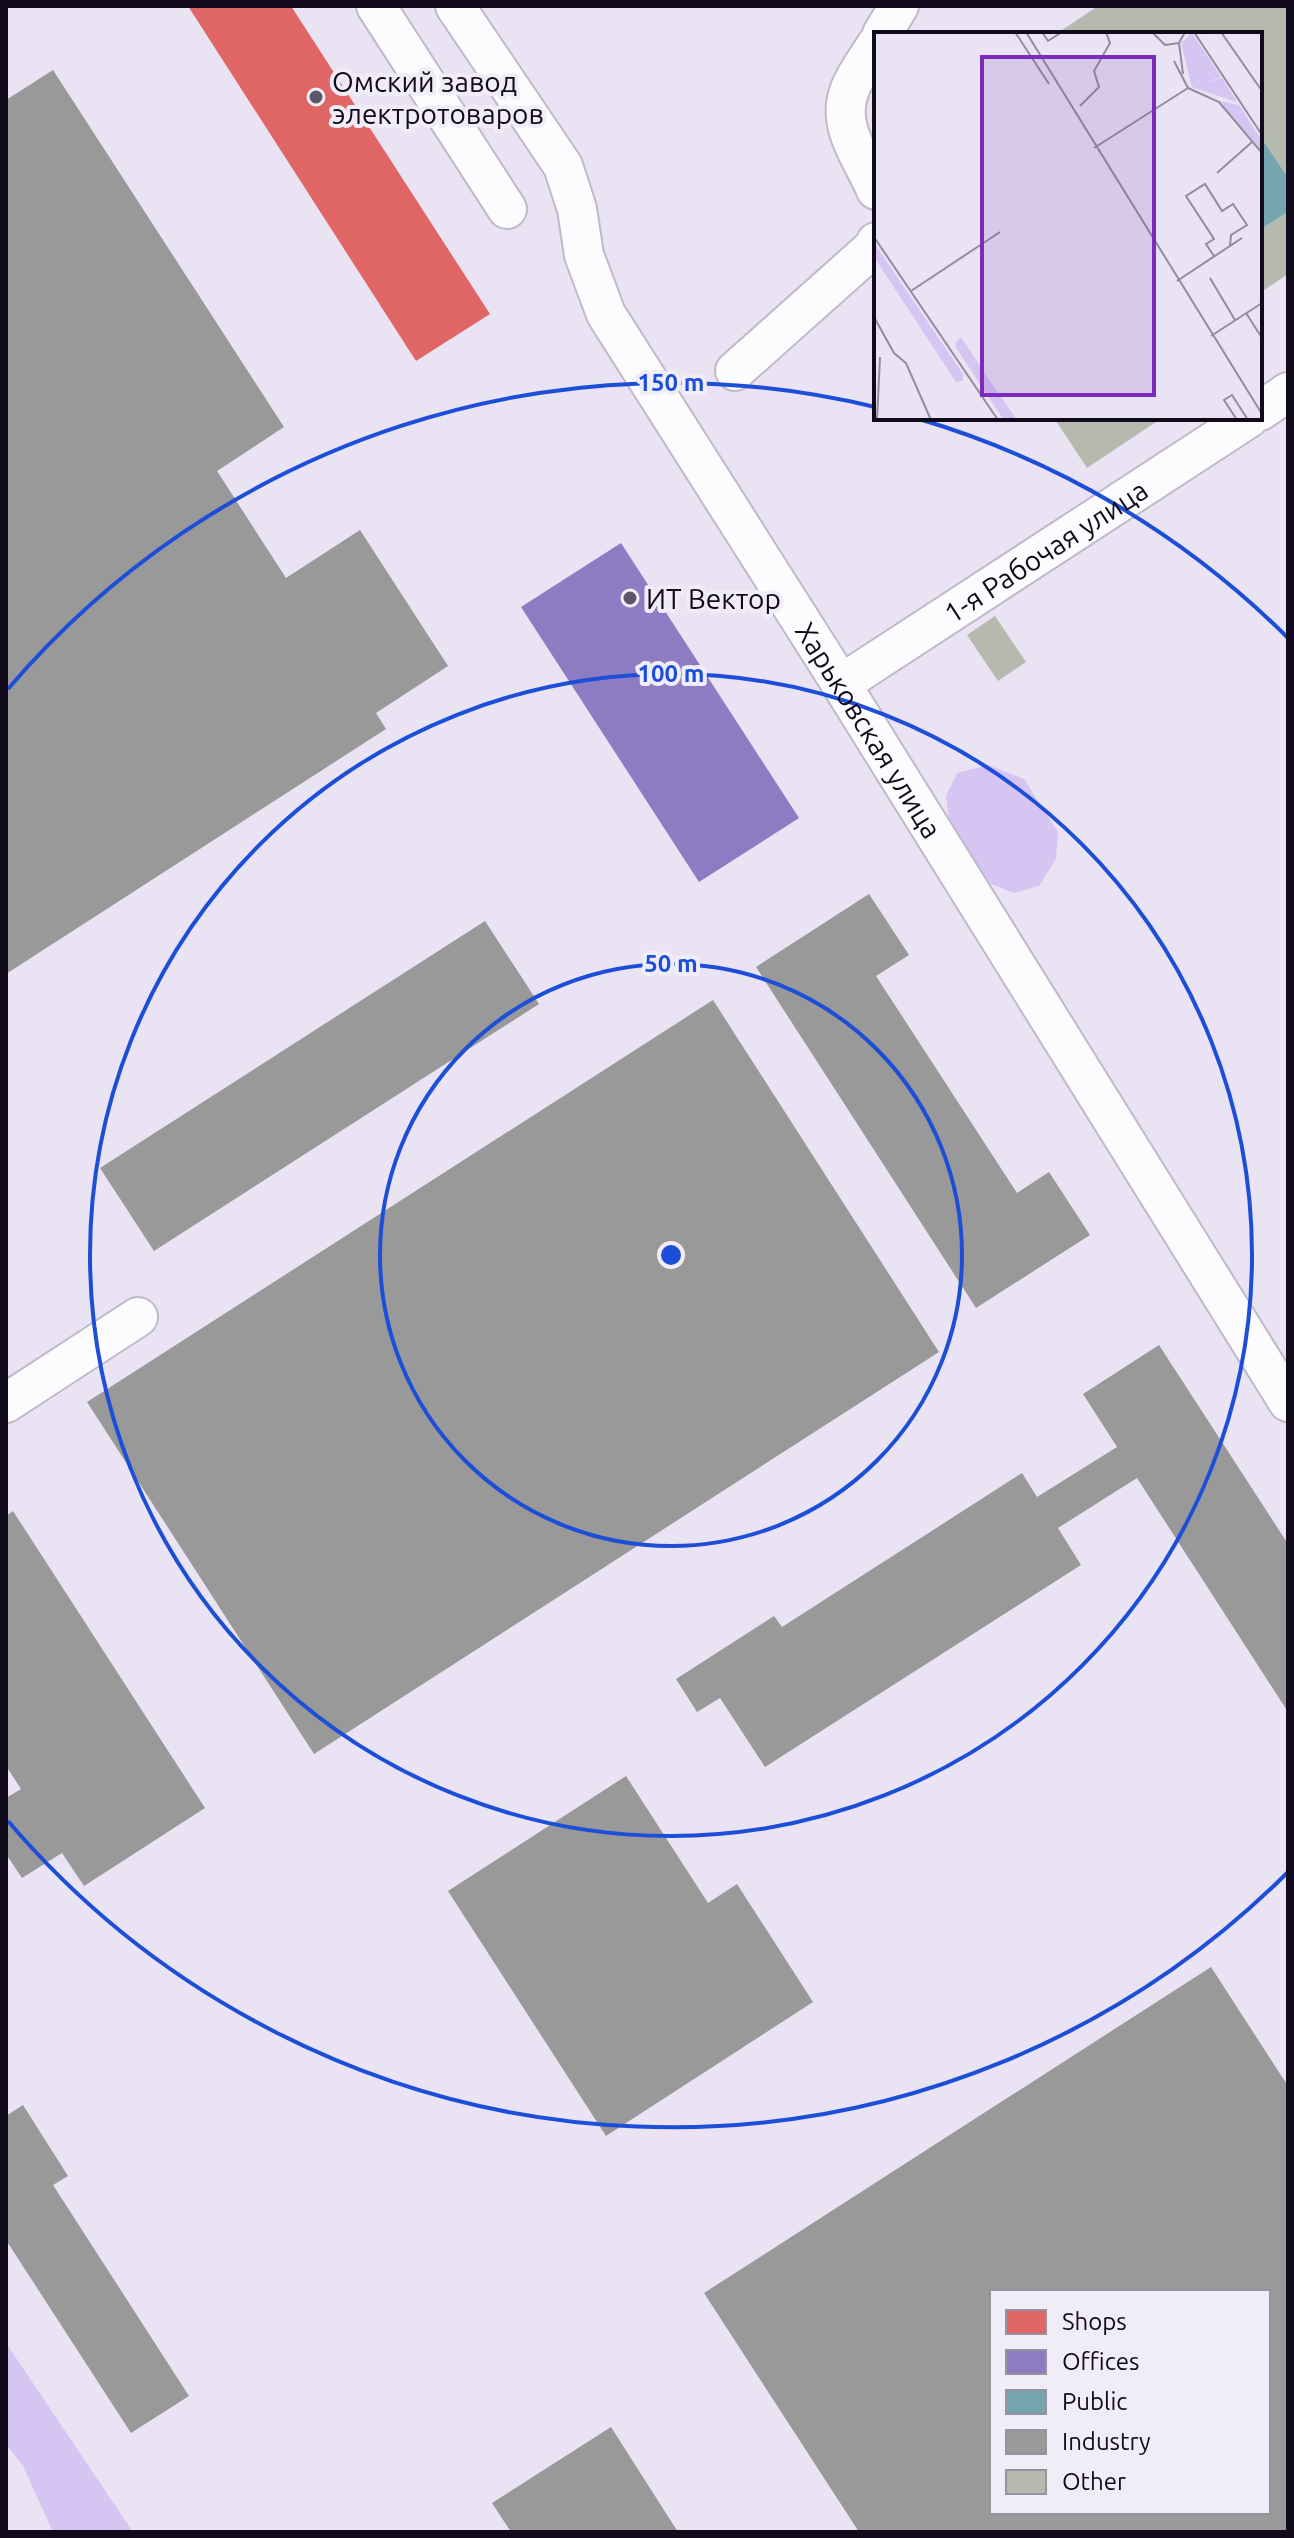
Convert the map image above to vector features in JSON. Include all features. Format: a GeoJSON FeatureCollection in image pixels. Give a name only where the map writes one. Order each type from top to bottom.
{"type":"FeatureCollection","features":[{"type":"Feature","properties":{"kind":"street"},"geometry":{"type":"LineString","coordinates":[[376,6],[507,209]]}},
{"type":"Feature","properties":{"kind":"street","name":"Харьковская улица"},"geometry":{"type":"LineString","coordinates":[[455,6],[563,166],[577,209],[584,255],[606,314],[841,684],[1288,1402]]}},
{"type":"Feature","properties":{"kind":"street"},"geometry":{"type":"LineString","coordinates":[[883,32],[899,6]]}},
{"type":"Feature","properties":{"kind":"street"},"geometry":{"type":"LineString","coordinates":[[874,48],[850,88],[844,111],[849,135],[874,186]]}},
{"type":"Feature","properties":{"kind":"street"},"geometry":{"type":"LineString","coordinates":[[735,371],[874,247]]}},
{"type":"Feature","properties":{"kind":"street"},"geometry":{"type":"LineString","coordinates":[[1262,410],[1288,392]]}},
{"type":"Feature","properties":{"kind":"street","name":"1-я Рабочая улица"},"geometry":{"type":"LineString","coordinates":[[841,684],[1246,420]]}},
{"type":"Feature","properties":{"kind":"street"},"geometry":{"type":"LineString","coordinates":[[6,1403],[138,1317]]}},
{"type":"Feature","properties":{"kind":"shaded area"},"geometry":{"type":"Polygon","coordinates":[[[988,765],[1024,779],[1058,832],[1056,859],[1039,886],[1014,893],[991,884],[950,828],[946,796],[957,773],[988,765]]]}},
{"type":"Feature","properties":{"kind":"shaded area"},"geometry":{"type":"Polygon","coordinates":[[[6,2343],[133,2532],[53,2532],[23,2466],[6,2444],[6,2343]]]}},
{"type":"Feature","properties":{"kind":"building: Shops"},"geometry":{"type":"Polygon","coordinates":[[[188,6],[291,6],[490,314],[416,361],[188,6]]]}},
{"type":"Feature","properties":{"kind":"building: Offices"},"geometry":{"type":"Polygon","coordinates":[[[621,543],[799,818],[699,882],[521,607],[621,543]]]}},
{"type":"Feature","properties":{"kind":"building: Public"},"geometry":{"type":"Polygon","coordinates":[[[1262,139],[1288,177],[1288,212],[1262,229],[1262,139]]]}},
{"type":"Feature","properties":{"kind":"building: Industry"},"geometry":{"type":"Polygon","coordinates":[[[53,70],[284,427],[217,471],[286,578],[360,530],[448,666],[376,713],[386,729],[6,974],[6,100],[53,70]]]}},
{"type":"Feature","properties":{"kind":"building: Industry"},"geometry":{"type":"Polygon","coordinates":[[[869,894],[909,955],[876,976],[1017,1193],[1049,1172],[1090,1235],[976,1308],[756,967],[869,894]]]}},
{"type":"Feature","properties":{"kind":"building: Industry"},"geometry":{"type":"Polygon","coordinates":[[[485,921],[539,1004],[154,1251],[100,1168],[485,921]]]}},
{"type":"Feature","properties":{"kind":"building: Industry"},"geometry":{"type":"Polygon","coordinates":[[[713,1000],[939,1352],[314,1754],[87,1402],[713,1000]]]}},
{"type":"Feature","properties":{"kind":"building: Industry"},"geometry":{"type":"Polygon","coordinates":[[[1159,1345],[1288,1544],[1288,1712],[1137,1478],[1058,1528],[1081,1565],[765,1767],[720,1698],[697,1712],[676,1679],[774,1616],[782,1627],[1022,1473],[1037,1497],[1117,1447],[1083,1394],[1159,1345]]]}},
{"type":"Feature","properties":{"kind":"building: Industry"},"geometry":{"type":"Polygon","coordinates":[[[13,1511],[205,1808],[84,1886],[62,1853],[22,1878],[6,1854],[6,1798],[21,1789],[6,1766],[6,1516],[13,1511]]]}},
{"type":"Feature","properties":{"kind":"building: Industry"},"geometry":{"type":"Polygon","coordinates":[[[626,1776],[708,1903],[737,1884],[813,2002],[606,2136],[448,1891],[626,1776]]]}},
{"type":"Feature","properties":{"kind":"building: Industry"},"geometry":{"type":"Polygon","coordinates":[[[1211,1967],[1288,2086],[1288,2532],[859,2532],[704,2293],[1211,1967]]]}},
{"type":"Feature","properties":{"kind":"building: Industry"},"geometry":{"type":"Polygon","coordinates":[[[23,2105],[68,2176],[53,2185],[189,2396],[131,2433],[6,2240],[6,2116],[23,2105]]]}},
{"type":"Feature","properties":{"kind":"building: Industry"},"geometry":{"type":"Polygon","coordinates":[[[611,2427],[678,2532],[511,2532],[492,2503],[611,2427]]]}},
{"type":"Feature","properties":{"kind":"building: Other"},"geometry":{"type":"Polygon","coordinates":[[[1098,6],[1288,6],[1288,177],[1262,139],[1262,32],[1059,32],[1098,6]]]}},
{"type":"Feature","properties":{"kind":"building: Other"},"geometry":{"type":"Polygon","coordinates":[[[1288,212],[1288,274],[1262,292],[1262,229],[1288,212]]]}},
{"type":"Feature","properties":{"kind":"building: Other"},"geometry":{"type":"Polygon","coordinates":[[[1055,420],[1159,420],[1087,468],[1055,420]]]}},
{"type":"Feature","properties":{"kind":"building: Other"},"geometry":{"type":"Polygon","coordinates":[[[995,616],[1026,662],[998,681],[967,635],[995,616]]]}},
{"type":"Feature","properties":{"kind":"place","name":"Омский завод электротоваров"},"geometry":{"type":"Point","coordinates":[316,97]}},
{"type":"Feature","properties":{"kind":"place","name":"ИТ Вектор"},"geometry":{"type":"Point","coordinates":[630,598]}}]}
